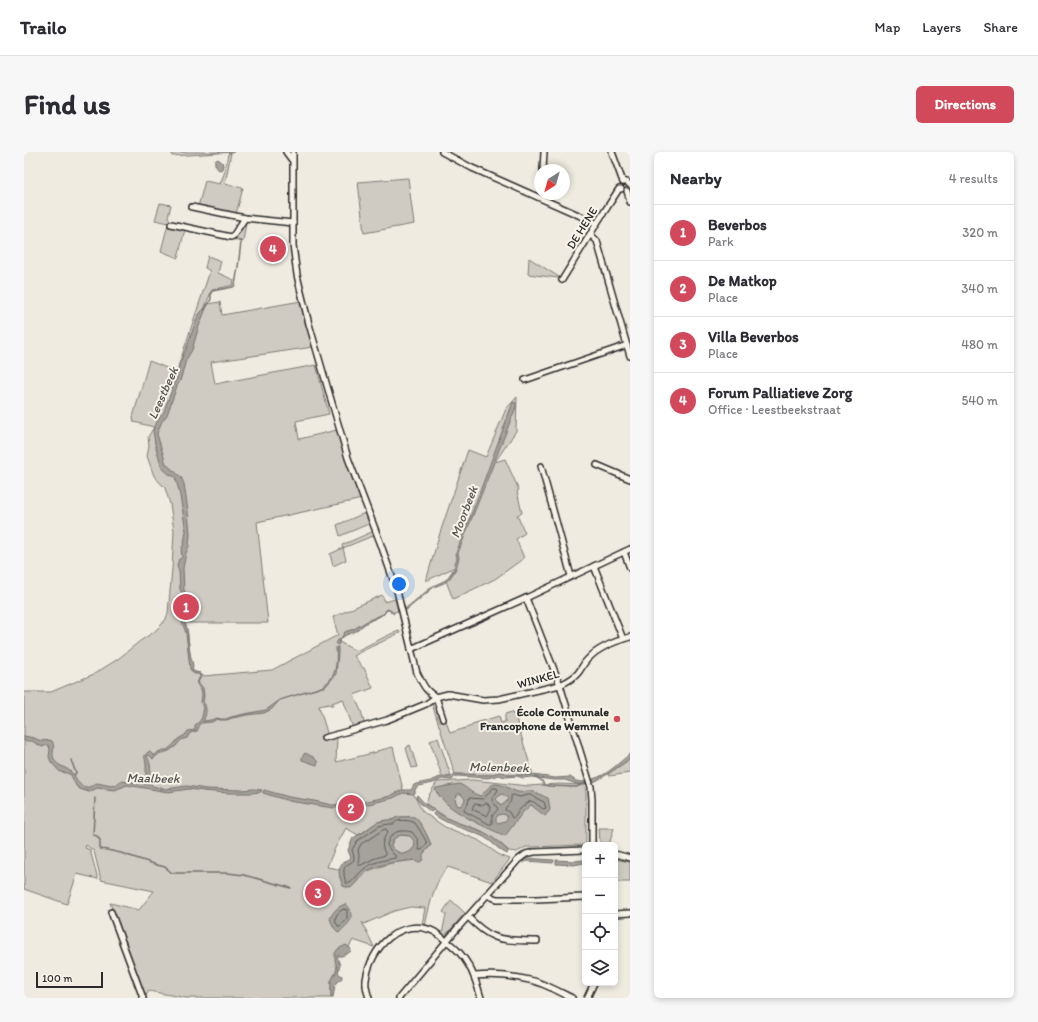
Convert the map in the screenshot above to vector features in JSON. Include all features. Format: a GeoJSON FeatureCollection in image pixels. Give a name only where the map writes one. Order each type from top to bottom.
{"type":"FeatureCollection","features":[{"type":"Feature","properties":{"kind":"street"},"geometry":{"type":"LineString","coordinates":[[286,152],[292,160]]}},
{"type":"Feature","properties":{"kind":"street"},"geometry":{"type":"LineString","coordinates":[[293,152],[293,222],[295,261],[309,324],[348,458],[397,591],[418,673],[428,693],[436,697],[443,718]]}},
{"type":"Feature","properties":{"kind":"street"},"geometry":{"type":"LineString","coordinates":[[442,152],[472,168],[534,193]]}},
{"type":"Feature","properties":{"kind":"street"},"geometry":{"type":"LineString","coordinates":[[543,164],[544,152]]}},
{"type":"Feature","properties":{"kind":"street"},"geometry":{"type":"LineString","coordinates":[[612,152],[623,182],[621,184],[621,189],[623,191],[628,190],[630,202]]}},
{"type":"Feature","properties":{"kind":"street"},"geometry":{"type":"LineString","coordinates":[[623,182],[630,184]]}},
{"type":"Feature","properties":{"kind":"street","name":"DE HENE"},"geometry":{"type":"LineString","coordinates":[[562,280],[596,224],[619,189],[621,189]]}},
{"type":"Feature","properties":{"kind":"street"},"geometry":{"type":"LineString","coordinates":[[550,200],[596,224]]}},
{"type":"Feature","properties":{"kind":"street"},"geometry":{"type":"LineString","coordinates":[[192,207],[246,218],[293,222]]}},
{"type":"Feature","properties":{"kind":"street"},"geometry":{"type":"LineString","coordinates":[[171,224],[231,237],[246,218]]}},
{"type":"Feature","properties":{"kind":"street"},"geometry":{"type":"LineString","coordinates":[[590,234],[597,241],[630,356]]}},
{"type":"Feature","properties":{"kind":"street"},"geometry":{"type":"LineString","coordinates":[[525,380],[627,345]]}},
{"type":"Feature","properties":{"kind":"street"},"geometry":{"type":"LineString","coordinates":[[597,464],[630,479]]}},
{"type":"Feature","properties":{"kind":"street"},"geometry":{"type":"LineString","coordinates":[[541,466],[571,576]]}},
{"type":"Feature","properties":{"kind":"street"},"geometry":{"type":"LineString","coordinates":[[411,649],[526,598],[630,549]]}},
{"type":"Feature","properties":{"kind":"street"},"geometry":{"type":"LineString","coordinates":[[624,552],[630,568]]}},
{"type":"Feature","properties":{"kind":"street"},"geometry":{"type":"LineString","coordinates":[[594,566],[623,639]]}},
{"type":"Feature","properties":{"kind":"street"},"geometry":{"type":"LineString","coordinates":[[526,598],[560,685],[591,787],[592,842]]}},
{"type":"Feature","properties":{"kind":"street","name":"WINKEL"},"geometry":{"type":"LineString","coordinates":[[436,697],[448,694],[483,700],[499,700],[560,685],[577,674],[589,658],[613,642],[630,637]]}},
{"type":"Feature","properties":{"kind":"street"},"geometry":{"type":"LineString","coordinates":[[324,738],[388,720],[426,704],[436,697]]}},
{"type":"Feature","properties":{"kind":"street"},"geometry":{"type":"LineString","coordinates":[[398,998],[518,860],[526,854],[534,852],[582,850]]}},
{"type":"Feature","properties":{"kind":"street"},"geometry":{"type":"LineString","coordinates":[[618,855],[630,858]]}},
{"type":"Feature","properties":{"kind":"street"},"geometry":{"type":"LineString","coordinates":[[486,895],[496,899],[582,897]]}},
{"type":"Feature","properties":{"kind":"street"},"geometry":{"type":"LineString","coordinates":[[111,912],[143,998]]}},
{"type":"Feature","properties":{"kind":"street"},"geometry":{"type":"LineString","coordinates":[[618,915],[630,913]]}},
{"type":"Feature","properties":{"kind":"street"},"geometry":{"type":"LineString","coordinates":[[468,917],[488,934],[496,937],[514,940],[537,941]]}},
{"type":"Feature","properties":{"kind":"street"},"geometry":{"type":"LineString","coordinates":[[369,998],[366,989],[366,981],[370,964],[378,948],[394,934],[403,930],[414,928],[423,928],[435,932],[458,950],[475,976],[481,998]]}},
{"type":"Feature","properties":{"kind":"street"},"geometry":{"type":"LineString","coordinates":[[475,976],[508,976],[535,981],[572,998]]}},
{"type":"Feature","properties":{"kind":"street"},"geometry":{"type":"LineString","coordinates":[[587,998],[593,986]]}},
{"type":"Feature","properties":{"kind":"shaded area"},"geometry":{"type":"Polygon","coordinates":[[[172,152],[234,152],[172,156],[172,152]]]}},
{"type":"Feature","properties":{"kind":"shaded area"},"geometry":{"type":"Polygon","coordinates":[[[231,153],[225,184],[243,188],[236,214],[198,207],[205,181],[220,184],[224,174],[228,154],[231,153]]]}},
{"type":"Feature","properties":{"kind":"shaded area"},"geometry":{"type":"Polygon","coordinates":[[[408,178],[414,224],[364,233],[358,182],[408,178]]]}},
{"type":"Feature","properties":{"kind":"shaded area"},"geometry":{"type":"Polygon","coordinates":[[[160,203],[171,205],[168,217],[170,220],[169,223],[155,220],[160,203]]]}},
{"type":"Feature","properties":{"kind":"shaded area"},"geometry":{"type":"Polygon","coordinates":[[[246,222],[243,242],[236,238],[236,236],[246,222]]]}},
{"type":"Feature","properties":{"kind":"shaded area"},"geometry":{"type":"Polygon","coordinates":[[[168,224],[168,226],[185,229],[178,258],[161,251],[168,224]]]}},
{"type":"Feature","properties":{"kind":"shaded area"},"geometry":{"type":"Polygon","coordinates":[[[208,256],[221,261],[218,273],[234,280],[233,285],[212,290],[204,309],[206,308],[207,304],[220,302],[222,315],[301,301],[313,347],[211,362],[215,384],[316,365],[329,414],[296,421],[299,439],[337,430],[351,474],[362,499],[257,522],[268,623],[185,623],[188,634],[192,670],[203,676],[272,670],[338,635],[333,617],[382,595],[385,602],[395,599],[398,611],[394,613],[390,610],[386,610],[384,614],[345,632],[339,642],[356,651],[393,633],[399,631],[400,633],[354,656],[364,668],[373,688],[354,695],[365,725],[353,728],[343,699],[332,703],[333,705],[329,704],[319,706],[328,736],[337,736],[336,762],[393,747],[403,790],[413,793],[422,811],[445,827],[478,840],[501,856],[510,859],[492,882],[448,867],[435,888],[425,926],[422,925],[425,908],[410,907],[394,911],[364,924],[362,922],[374,947],[353,940],[349,947],[346,946],[341,948],[335,957],[337,968],[331,981],[331,998],[186,998],[149,991],[145,997],[110,903],[139,910],[154,891],[101,880],[94,851],[86,845],[85,848],[90,850],[98,879],[77,874],[67,904],[24,889],[24,692],[51,692],[94,674],[118,659],[140,641],[154,632],[166,619],[168,613],[174,531],[170,504],[165,488],[154,476],[147,456],[149,445],[148,437],[154,427],[134,422],[133,417],[149,361],[177,372],[210,271],[205,268],[208,256]],[[399,817],[391,820],[380,821],[358,835],[346,828],[327,867],[339,869],[343,886],[350,888],[368,871],[391,863],[415,860],[431,845],[424,830],[414,817],[399,817]]]}},
{"type":"Feature","properties":{"kind":"shaded area"},"geometry":{"type":"Polygon","coordinates":[[[529,258],[559,277],[528,274],[529,258]]]}},
{"type":"Feature","properties":{"kind":"shaded area"},"geometry":{"type":"Polygon","coordinates":[[[517,397],[516,431],[495,462],[505,459],[519,490],[517,491],[522,513],[517,515],[525,533],[516,539],[524,558],[495,579],[453,599],[446,581],[453,574],[457,566],[426,581],[439,536],[468,450],[486,457],[506,409],[517,397]]]}},
{"type":"Feature","properties":{"kind":"shaded area"},"geometry":{"type":"Polygon","coordinates":[[[367,512],[371,523],[340,536],[337,525],[367,512]]]}},
{"type":"Feature","properties":{"kind":"shaded area"},"geometry":{"type":"Polygon","coordinates":[[[374,531],[375,535],[343,548],[342,545],[374,531]]]}},
{"type":"Feature","properties":{"kind":"shaded area"},"geometry":{"type":"Polygon","coordinates":[[[343,548],[346,560],[333,566],[330,554],[343,548]]]}},
{"type":"Feature","properties":{"kind":"shaded area"},"geometry":{"type":"Polygon","coordinates":[[[436,703],[445,718],[450,733],[472,726],[472,724],[499,716],[501,723],[505,722],[505,714],[512,712],[513,715],[515,715],[533,775],[508,775],[503,772],[490,775],[455,774],[432,704],[436,703]]]}},
{"type":"Feature","properties":{"kind":"shaded area"},"geometry":{"type":"Polygon","coordinates":[[[438,738],[451,776],[450,777],[442,776],[430,741],[438,738]]]}},
{"type":"Feature","properties":{"kind":"shaded area"},"geometry":{"type":"Polygon","coordinates":[[[410,745],[417,767],[412,768],[406,748],[410,745]]]}},
{"type":"Feature","properties":{"kind":"shaded area"},"geometry":{"type":"Polygon","coordinates":[[[630,759],[630,773],[609,776],[608,774],[630,759]]]}},
{"type":"Feature","properties":{"kind":"shaded area"},"geometry":{"type":"Polygon","coordinates":[[[473,780],[528,786],[559,784],[584,785],[586,792],[586,842],[582,842],[582,845],[526,847],[517,852],[509,851],[482,831],[452,821],[426,804],[429,795],[437,782],[473,780]]]}},
{"type":"Feature","properties":{"kind":"shaded area"},"geometry":{"type":"Polygon","coordinates":[[[599,828],[614,828],[610,842],[600,842],[599,828]]]}},
{"type":"Feature","properties":{"kind":"shaded area"},"geometry":{"type":"Polygon","coordinates":[[[401,835],[411,836],[415,846],[409,852],[403,854],[391,846],[394,839],[401,835]]]}},
{"type":"Feature","properties":{"kind":"shaded area"},"geometry":{"type":"Polygon","coordinates":[[[618,860],[630,862],[630,882],[618,882],[618,860]]]}},
{"type":"Feature","properties":{"kind":"shaded area"},"geometry":{"type":"Polygon","coordinates":[[[451,900],[465,913],[445,936],[442,934],[446,914],[443,912],[451,900]]]}},
{"type":"Feature","properties":{"kind":"water"},"geometry":{"type":"Polygon","coordinates":[[[218,159],[223,165],[222,169],[219,170],[215,164],[215,161],[218,159]]]}},
{"type":"Feature","properties":{"kind":"water"},"geometry":{"type":"Polygon","coordinates":[[[205,308],[192,350],[186,360],[167,415],[162,421],[157,434],[166,464],[181,477],[184,484],[190,534],[189,546],[183,568],[184,590],[187,597],[185,602],[188,605],[185,624],[193,665],[192,670],[200,673],[202,676],[198,682],[203,688],[203,702],[206,709],[206,714],[203,721],[217,718],[226,719],[266,710],[280,700],[272,709],[264,713],[227,720],[217,719],[212,722],[201,723],[198,726],[197,731],[190,733],[187,738],[181,740],[169,751],[159,754],[153,759],[149,755],[147,756],[151,768],[152,786],[166,789],[187,786],[206,789],[262,790],[261,792],[251,793],[229,793],[189,789],[168,792],[127,785],[115,790],[97,788],[89,792],[76,786],[71,775],[60,772],[51,762],[49,757],[49,746],[47,745],[42,747],[32,741],[24,741],[24,736],[41,741],[52,741],[54,746],[53,757],[56,762],[71,772],[83,786],[89,787],[97,783],[114,786],[121,781],[148,784],[145,755],[150,752],[154,756],[158,752],[167,750],[188,731],[195,730],[195,725],[202,717],[204,707],[201,703],[201,689],[197,683],[200,676],[198,674],[194,674],[190,669],[186,633],[182,622],[185,605],[182,601],[184,598],[180,589],[177,565],[179,559],[182,557],[181,551],[186,531],[179,490],[175,477],[162,468],[155,444],[153,430],[158,419],[164,412],[177,378],[179,364],[197,318],[205,308]]]}},
{"type":"Feature","properties":{"kind":"water"},"geometry":{"type":"Polygon","coordinates":[[[513,402],[516,403],[516,407],[458,553],[459,558],[456,568],[449,579],[434,587],[404,612],[406,608],[433,586],[446,580],[455,567],[457,559],[456,553],[513,402]]]}},
{"type":"Feature","properties":{"kind":"water"},"geometry":{"type":"Polygon","coordinates":[[[383,614],[358,630],[344,636],[338,645],[336,644],[345,632],[383,614]]]}},
{"type":"Feature","properties":{"kind":"water"},"geometry":{"type":"Polygon","coordinates":[[[336,647],[338,647],[336,674],[326,686],[280,700],[321,687],[326,683],[333,675],[335,670],[336,647]]]}},
{"type":"Feature","properties":{"kind":"water"},"geometry":{"type":"Polygon","coordinates":[[[305,753],[313,757],[318,762],[317,765],[302,760],[305,753]]]}},
{"type":"Feature","properties":{"kind":"water"},"geometry":{"type":"Polygon","coordinates":[[[630,754],[630,759],[594,782],[593,779],[608,772],[630,754]]]}},
{"type":"Feature","properties":{"kind":"water"},"geometry":{"type":"Polygon","coordinates":[[[503,772],[508,775],[533,775],[555,778],[570,777],[576,781],[585,781],[586,784],[577,784],[565,780],[531,777],[523,778],[517,776],[505,777],[499,775],[488,778],[457,776],[452,780],[442,779],[433,783],[419,786],[415,789],[415,793],[413,794],[403,793],[393,798],[369,804],[333,808],[289,801],[263,793],[264,790],[289,797],[332,805],[364,802],[390,796],[402,790],[411,790],[416,784],[431,781],[440,777],[450,777],[455,774],[490,775],[503,772]]]}},
{"type":"Feature","properties":{"kind":"water"},"geometry":{"type":"Polygon","coordinates":[[[459,784],[481,796],[491,786],[498,784],[518,792],[532,791],[548,798],[550,810],[545,816],[531,805],[523,812],[505,836],[476,823],[456,811],[440,797],[435,789],[459,784]],[[458,794],[455,799],[457,805],[460,806],[463,804],[465,799],[461,794],[458,794]],[[501,794],[496,799],[501,806],[508,799],[506,796],[501,794]],[[498,815],[496,821],[498,823],[507,819],[506,815],[498,815]]]}},
{"type":"Feature","properties":{"kind":"water"},"geometry":{"type":"Polygon","coordinates":[[[417,795],[426,805],[434,809],[431,812],[416,798],[417,795]]]}},
{"type":"Feature","properties":{"kind":"water"},"geometry":{"type":"Polygon","coordinates":[[[435,811],[488,835],[499,842],[508,851],[507,854],[484,837],[439,818],[433,814],[435,811]]]}},
{"type":"Feature","properties":{"kind":"water"},"geometry":{"type":"Polygon","coordinates":[[[414,817],[421,825],[431,845],[423,854],[423,860],[418,863],[414,860],[389,863],[366,872],[351,888],[343,886],[339,869],[342,864],[351,858],[348,850],[353,838],[377,822],[393,820],[395,818],[414,817]],[[401,835],[397,837],[393,840],[391,846],[403,854],[409,852],[415,846],[414,841],[410,836],[401,835]]]}},
{"type":"Feature","properties":{"kind":"water"},"geometry":{"type":"Polygon","coordinates":[[[524,858],[554,860],[553,863],[526,861],[523,863],[524,858]]]}},
{"type":"Feature","properties":{"kind":"water"},"geometry":{"type":"Polygon","coordinates":[[[556,860],[582,860],[582,863],[574,865],[556,864],[556,860]]]}},
{"type":"Feature","properties":{"kind":"water"},"geometry":{"type":"Polygon","coordinates":[[[346,904],[351,912],[351,919],[339,933],[334,928],[330,919],[336,909],[346,904]]]}},
{"type":"Feature","properties":{"kind":"water"},"geometry":{"type":"Polygon","coordinates":[[[346,945],[351,949],[350,952],[342,956],[337,956],[340,965],[338,973],[342,976],[342,978],[335,985],[333,998],[331,998],[331,981],[337,968],[335,953],[338,949],[346,945]]]}},
{"type":"Feature","properties":{"kind":"waterway","name":"Leestbeek"},"geometry":{"type":"LineString","coordinates":[[205,310],[211,299],[212,291],[233,287],[235,285],[241,242],[234,239]]}},
{"type":"Feature","properties":{"kind":"waterway"},"geometry":{"type":"LineString","coordinates":[[71,760],[76,773],[74,775]]}},
{"type":"Feature","properties":{"kind":"waterway","name":"Molenbeek"},"geometry":{"type":"LineString","coordinates":[[536,777],[542,781],[544,785],[549,786],[576,787],[586,783]]}},
{"type":"Feature","properties":{"kind":"waterway"},"geometry":{"type":"LineString","coordinates":[[95,798],[93,835],[97,836],[100,840],[100,849],[121,853],[165,867],[172,873],[228,873],[244,875],[291,888]]}},
{"type":"Feature","properties":{"kind":"place","name":"Forum Palliatieve Zorg"},"geometry":{"type":"Point","coordinates":[273,249]}},
{"type":"Feature","properties":{"kind":"place","name":"Beverbos"},"geometry":{"type":"Point","coordinates":[186,607]}},
{"type":"Feature","properties":{"kind":"place","name":"École Communale Francophone de Wemmel"},"geometry":{"type":"Point","coordinates":[617,719]}},
{"type":"Feature","properties":{"kind":"place","name":"De Matkop"},"geometry":{"type":"Point","coordinates":[351,808]}},
{"type":"Feature","properties":{"kind":"place","name":"Villa Beverbos"},"geometry":{"type":"Point","coordinates":[318,893]}},
{"type":"Feature","properties":{"kind":"water label","name":"Moorbeek"},"geometry":{"type":"Point","coordinates":[464,512]}},
{"type":"Feature","properties":{"kind":"water label","name":"Maalbeek"},"geometry":{"type":"Point","coordinates":[153,778]}}]}
